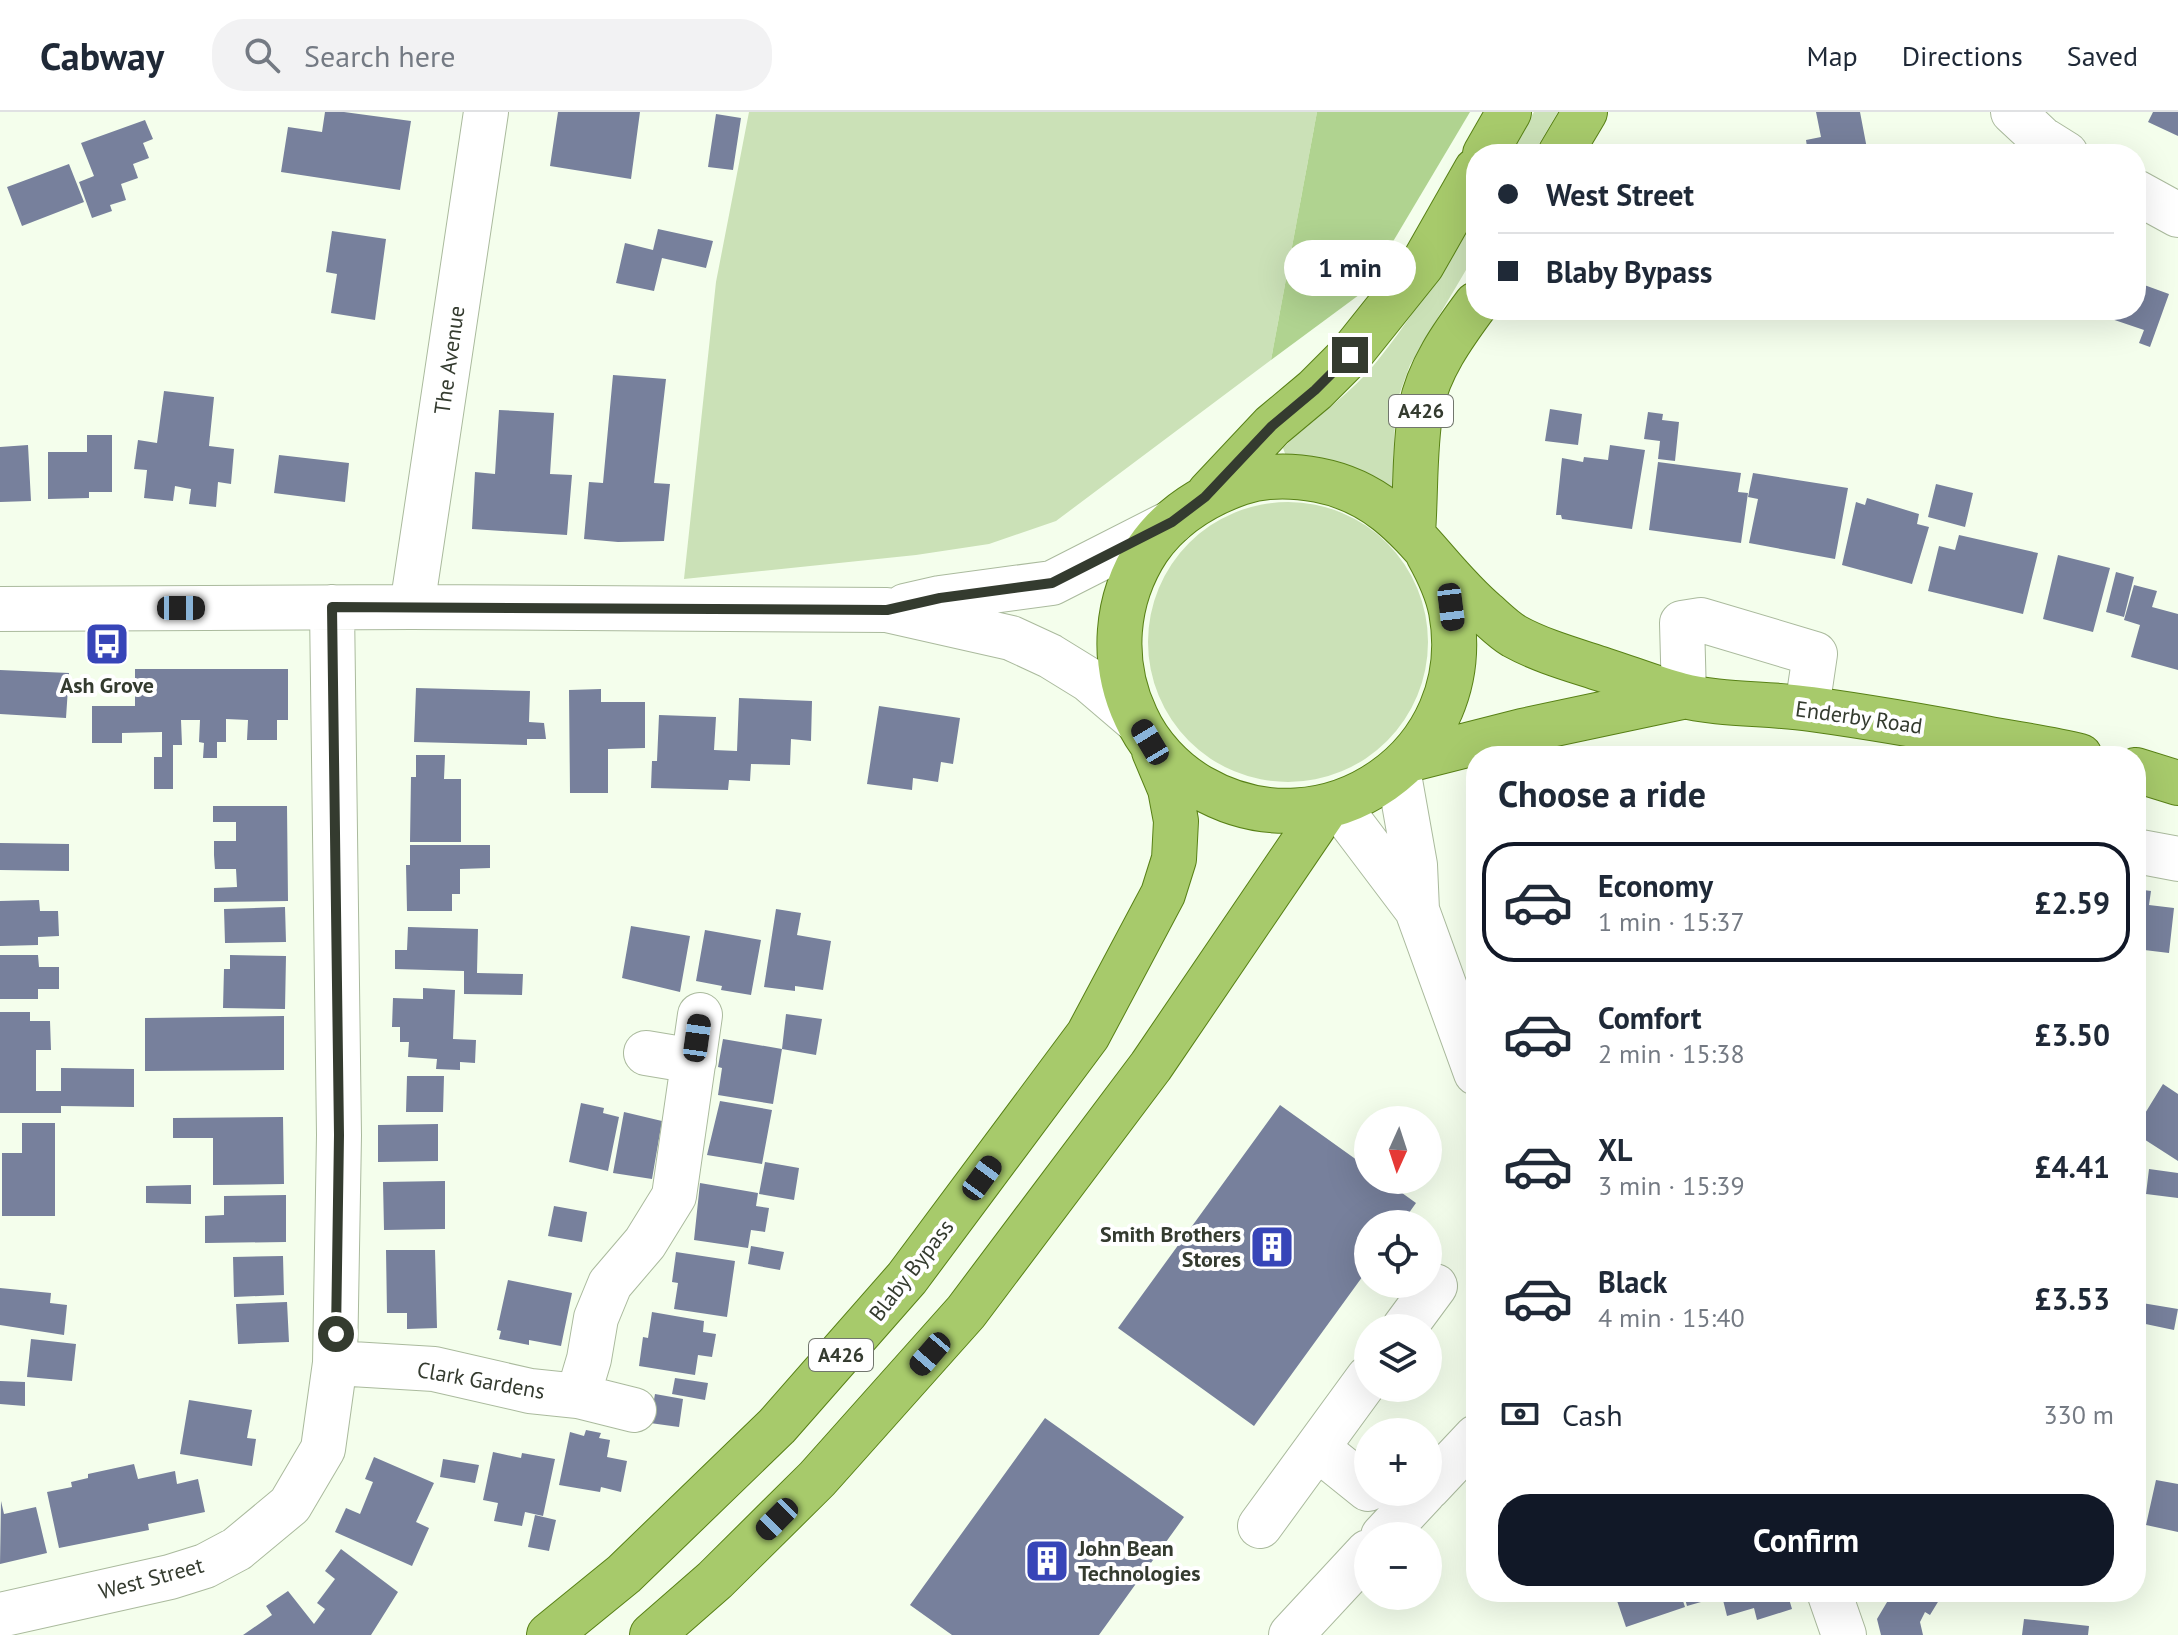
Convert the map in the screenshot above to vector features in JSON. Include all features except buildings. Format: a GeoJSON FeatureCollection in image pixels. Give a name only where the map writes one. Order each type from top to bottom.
{"type":"FeatureCollection","features":[{"type":"Feature","properties":{"kind":"main road"},"geometry":{"type":"LineString","coordinates":[[1491,144],[1509,112]]}},
{"type":"Feature","properties":{"kind":"main road"},"geometry":{"type":"LineString","coordinates":[[1566,144],[1585,112]]}},
{"type":"Feature","properties":{"kind":"main road"},"geometry":{"type":"LineString","coordinates":[[1188,509],[1350,355],[1422,265],[1466,188]]}},
{"type":"Feature","properties":{"kind":"main road","name":"A426"},"geometry":{"type":"LineString","coordinates":[[1420,544],[1422,405],[1435,369],[1466,317]]}},
{"type":"Feature","properties":{"kind":"main road"},"geometry":{"type":"LineString","coordinates":[[1188,509],[1248,480],[1279,476],[1334,483],[1364,495],[1389,511],[1473,602],[1512,635],[1568,658],[1684,696]]}},
{"type":"Feature","properties":{"kind":"main road","name":"Blaby Bypass"},"geometry":{"type":"LineString","coordinates":[[549,1635],[624,1574],[787,1415],[907,1278],[1088,1035],[1163,894],[1174,859],[1176,821],[1170,789],[1126,692],[1121,669],[1120,622],[1125,598],[1148,549],[1188,509]]}},
{"type":"Feature","properties":{"kind":"main road"},"geometry":{"type":"LineString","coordinates":[[1144,731],[1187,779],[1216,796],[1246,807],[1276,811],[1332,805],[1368,790],[1403,765],[1437,719],[1448,691],[1453,665],[1451,607],[1442,580],[1420,544]]}},
{"type":"Feature","properties":{"kind":"main road"},"geometry":{"type":"LineString","coordinates":[[1470,746],[1522,731],[1684,696]]}},
{"type":"Feature","properties":{"kind":"main road","name":"Enderby Road"},"geometry":{"type":"LineString","coordinates":[[1684,696],[1807,708],[2027,746]]}},
{"type":"Feature","properties":{"kind":"main road"},"geometry":{"type":"LineString","coordinates":[[1403,765],[1466,747]]}},
{"type":"Feature","properties":{"kind":"main road"},"geometry":{"type":"LineString","coordinates":[[2146,773],[2178,783]]}},
{"type":"Feature","properties":{"kind":"main road","name":"A426"},"geometry":{"type":"LineString","coordinates":[[652,1635],[715,1580],[817,1479],[966,1312],[1151,1066],[1332,805]]}},
{"type":"Feature","properties":{"kind":"street","name":"The Avenue"},"geometry":{"type":"LineString","coordinates":[[412,607],[486,112]]}},
{"type":"Feature","properties":{"kind":"street"},"geometry":{"type":"LineString","coordinates":[[2013,112],[2050,144]]}},
{"type":"Feature","properties":{"kind":"street"},"geometry":{"type":"LineString","coordinates":[[2146,197],[2178,215]]}},
{"type":"Feature","properties":{"kind":"street"},"geometry":{"type":"LineString","coordinates":[[887,610],[940,598],[1052,583],[1188,509]]}},
{"type":"Feature","properties":{"kind":"street","name":"West Street"},"geometry":{"type":"LineString","coordinates":[[0,1615],[170,1577],[205,1566],[237,1549],[290,1505],[323,1449],[335,1363],[339,1135],[332,607]]}},
{"type":"Feature","properties":{"kind":"street"},"geometry":{"type":"LineString","coordinates":[[0,609],[412,607],[887,610],[1011,638],[1050,656],[1089,680],[1144,731]]}},
{"type":"Feature","properties":{"kind":"street"},"geometry":{"type":"LineString","coordinates":[[1684,696],[1682,623],[1701,620],[1815,654],[1807,708]]}},
{"type":"Feature","properties":{"kind":"street"},"geometry":{"type":"LineString","coordinates":[[1403,765],[1417,910],[1466,1045]]}},
{"type":"Feature","properties":{"kind":"street"},"geometry":{"type":"LineString","coordinates":[[1332,805],[1417,910]]}},
{"type":"Feature","properties":{"kind":"street"},"geometry":{"type":"LineString","coordinates":[[2146,853],[2178,859]]}},
{"type":"Feature","properties":{"kind":"street"},"geometry":{"type":"LineString","coordinates":[[578,1396],[596,1318],[610,1284],[645,1243],[674,1196],[700,1015]]}},
{"type":"Feature","properties":{"kind":"street"},"geometry":{"type":"LineString","coordinates":[[646,1053],[694,1061]]}},
{"type":"Feature","properties":{"kind":"street","name":"Clark Gardens"},"geometry":{"type":"LineString","coordinates":[[335,1363],[434,1369],[530,1391],[578,1396],[634,1410]]}},
{"type":"Feature","properties":{"kind":"street"},"geometry":{"type":"LineString","coordinates":[[1260,1526],[1354,1397]]}},
{"type":"Feature","properties":{"kind":"street"},"geometry":{"type":"LineString","coordinates":[[1442,1465],[1466,1445]]}},
{"type":"Feature","properties":{"kind":"street"},"geometry":{"type":"LineString","coordinates":[[1317,1448],[1354,1473]]}},
{"type":"Feature","properties":{"kind":"street"},"geometry":{"type":"LineString","coordinates":[[1291,1635],[1354,1567]]}},
{"type":"Feature","properties":{"kind":"street"},"geometry":{"type":"LineString","coordinates":[[1832,1602],[1844,1635]]}},
{"type":"Feature","properties":{"kind":"green space"},"geometry":{"type":"Polygon","coordinates":[[[749,112],[1317,112],[1271,360],[1056,521],[989,544],[916,555],[684,579],[716,282],[749,112]]]}},
{"type":"Feature","properties":{"kind":"green space"},"geometry":{"type":"Polygon","coordinates":[[[1317,112],[1470,112],[1363,292],[1271,360],[1317,112]]]}},
{"type":"Feature","properties":{"kind":"green space"},"geometry":{"type":"Polygon","coordinates":[[[1534,112],[1558,112],[1539,144],[1515,144],[1534,112]]]}},
{"type":"Feature","properties":{"kind":"green space"},"geometry":{"type":"Polygon","coordinates":[[[1466,227],[1466,270],[1410,365],[1399,395],[1392,489],[1342,466],[1287,459],[1283,448],[1356,384],[1378,360],[1430,286],[1466,227]]]}},
{"type":"Feature","properties":{"kind":"green space"},"geometry":{"type":"Polygon","coordinates":[[[1288,502],[1329,508],[1366,526],[1387,543],[1404,564],[1422,601],[1428,642],[1422,683],[1404,720],[1387,741],[1366,758],[1329,776],[1288,782],[1247,776],[1210,758],[1189,741],[1172,720],[1154,683],[1148,642],[1154,601],[1172,564],[1189,543],[1210,526],[1247,508],[1288,502]]]}},
{"type":"Feature","properties":{"kind":"place","name":"Ash Grove"},"geometry":{"type":"Point","coordinates":[107,644]}},
{"type":"Feature","properties":{"kind":"place","name":"Smith Brothers Stores"},"geometry":{"type":"Point","coordinates":[1272,1247]}},
{"type":"Feature","properties":{"kind":"place","name":"John Bean Technologies"},"geometry":{"type":"Point","coordinates":[1047,1561]}},
{"type":"Feature","properties":{"kind":"route"},"geometry":{"type":"LineString","coordinates":[[336,1334],[339,1135],[332,607],[887,610],[940,598],[1052,583],[1172,522],[1205,497],[1272,426],[1350,355]]}}]}
